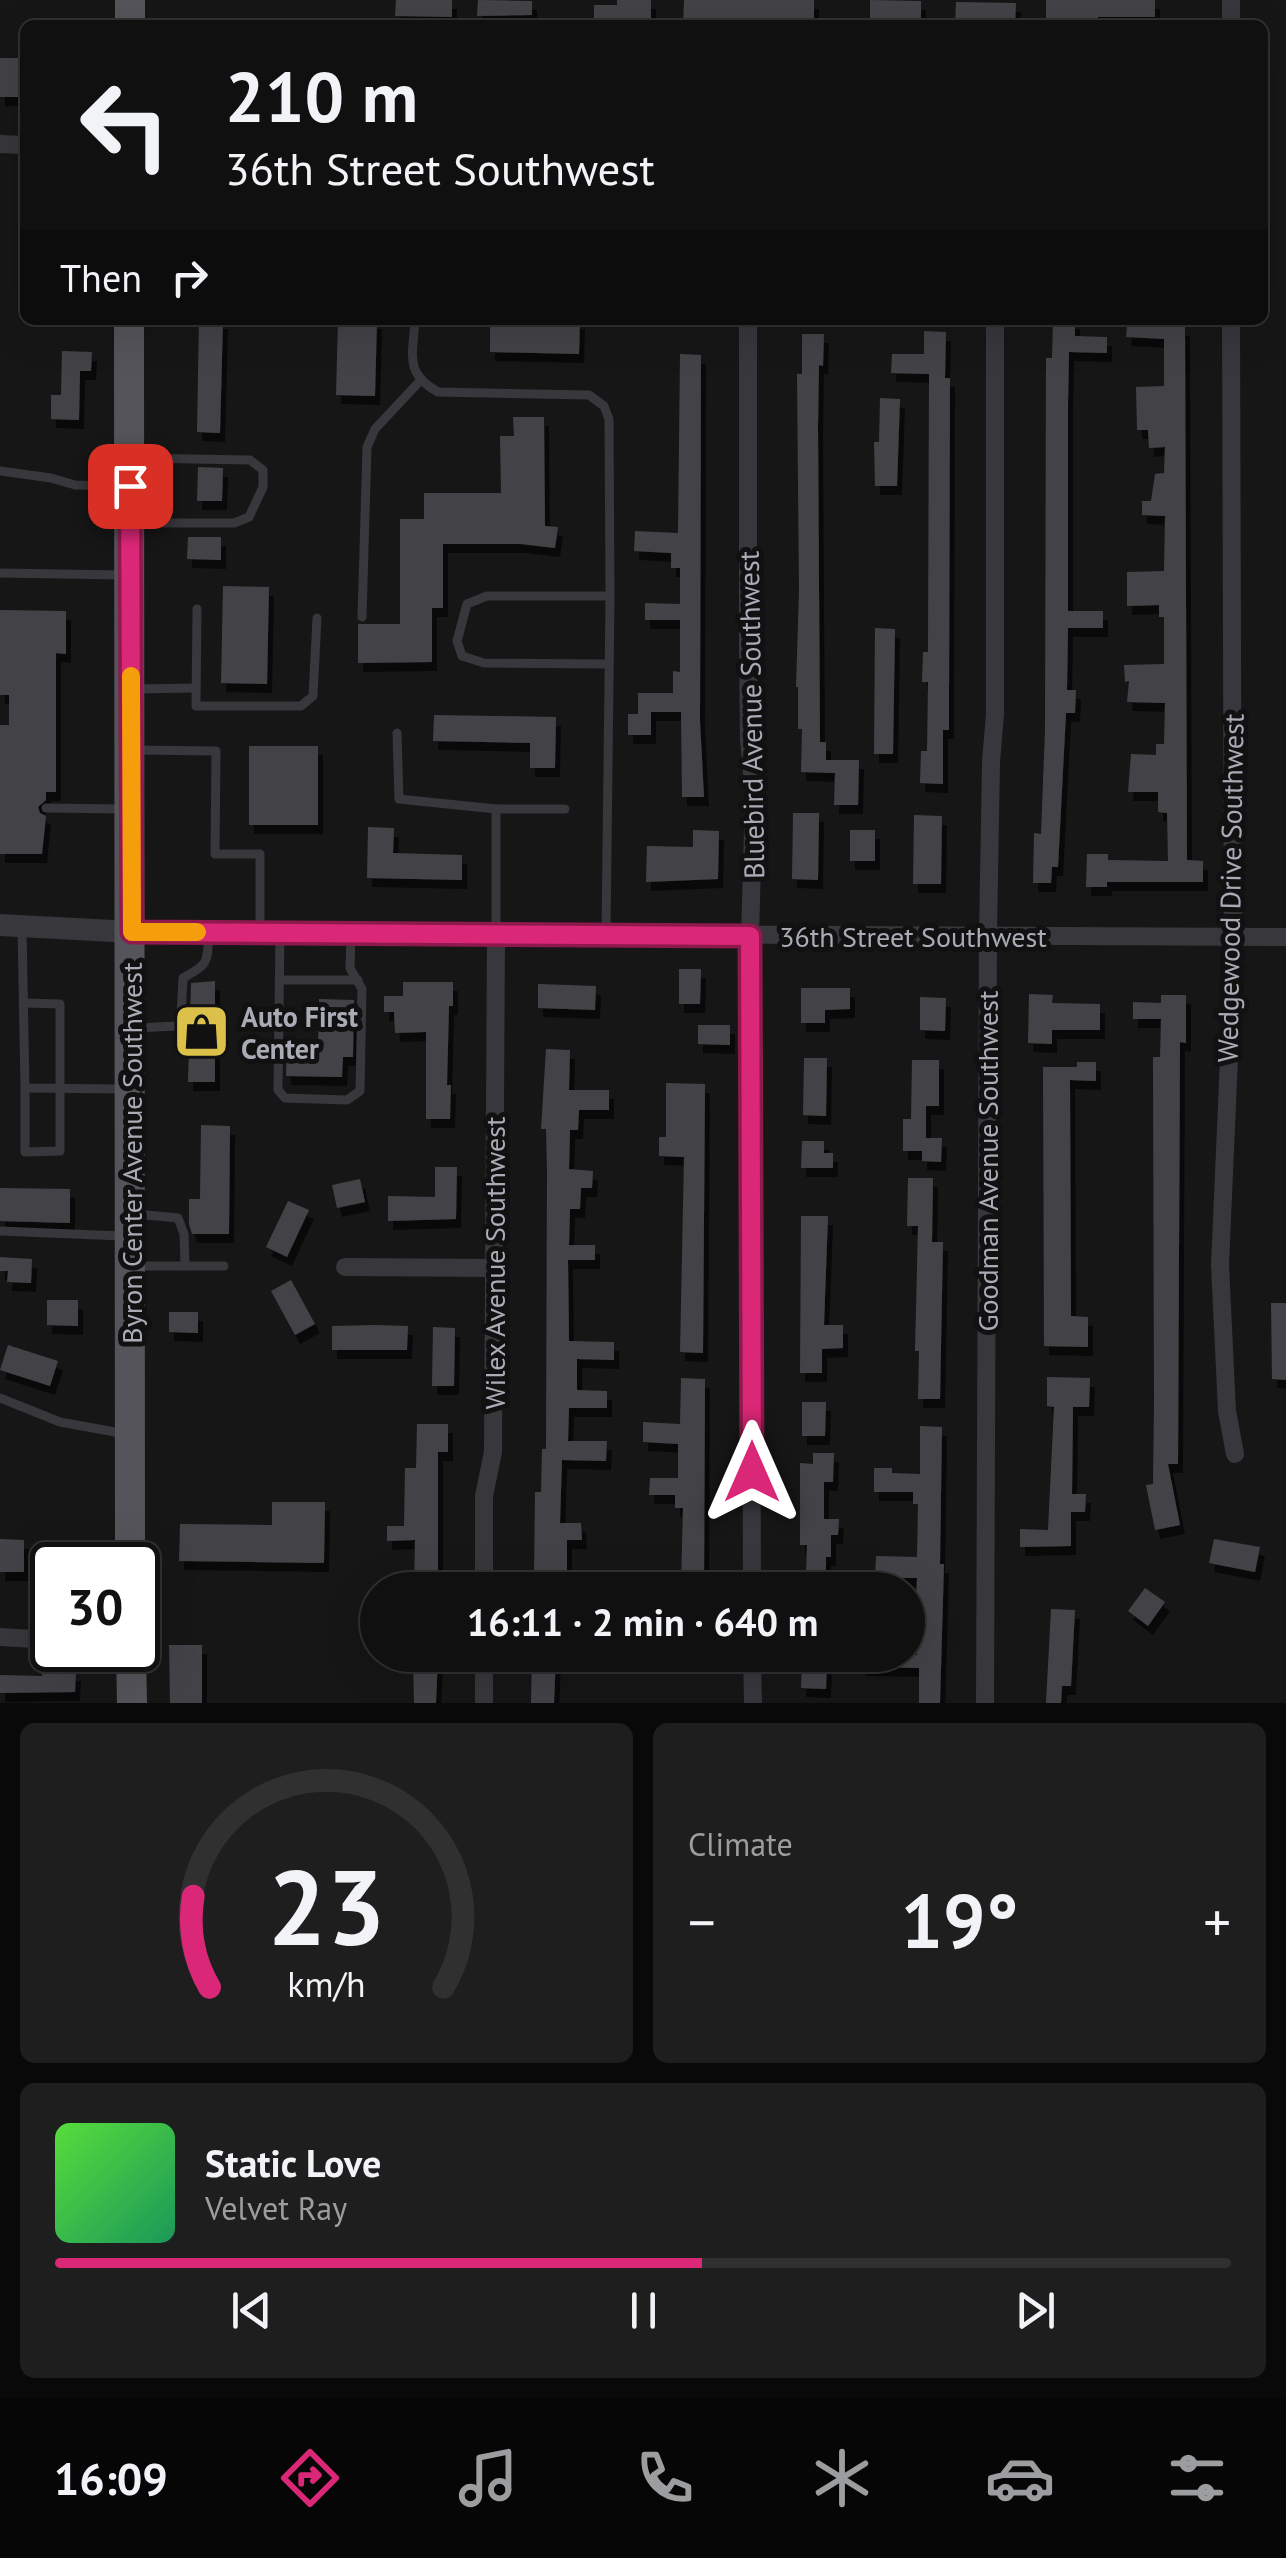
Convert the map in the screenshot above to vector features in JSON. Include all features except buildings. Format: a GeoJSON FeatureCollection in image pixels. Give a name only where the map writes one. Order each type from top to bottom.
{"type":"FeatureCollection","features":[{"type":"Feature","properties":{"kind":"main road","name":"Byron Center Avenue Southwest"},"geometry":{"type":"LineString","coordinates":[[129,325],[130,1542]]}},
{"type":"Feature","properties":{"kind":"main road"},"geometry":{"type":"LineString","coordinates":[[132,1672],[132,1703]]}},
{"type":"Feature","properties":{"kind":"street","name":"Bluebird Avenue Southwest"},"geometry":{"type":"LineString","coordinates":[[748,325],[749,740],[754,794],[750,936],[752,1572]]}},
{"type":"Feature","properties":{"kind":"street","name":"Goodman Avenue Southwest"},"geometry":{"type":"LineString","coordinates":[[985,1703],[988,934],[990,762],[996,714],[995,325]]}},
{"type":"Feature","properties":{"kind":"street","name":"Wedgewood Drive Southwest"},"geometry":{"type":"LineString","coordinates":[[1231,325],[1232,936],[1220,1265],[1227,1411],[1235,1454]]}},
{"type":"Feature","properties":{"kind":"street","name":"36th Street Southwest"},"geometry":{"type":"LineString","coordinates":[[11,926],[132,932],[1286,937]]}},
{"type":"Feature","properties":{"kind":"street","name":"Wilex Avenue Southwest"},"geometry":{"type":"LineString","coordinates":[[484,1572],[484,1496],[492,1452],[496,934]]}},
{"type":"Feature","properties":{"kind":"street"},"geometry":{"type":"LineString","coordinates":[[345,1266],[495,1268]]}},
{"type":"Feature","properties":{"kind":"street"},"geometry":{"type":"LineString","coordinates":[[0,1637],[30,1639]]}},
{"type":"Feature","properties":{"kind":"street"},"geometry":{"type":"LineString","coordinates":[[484,1672],[484,1703]]}},
{"type":"Feature","properties":{"kind":"street"},"geometry":{"type":"LineString","coordinates":[[752,1672],[752,1703]]}},
{"type":"Feature","properties":{"kind":"lane"},"geometry":{"type":"LineString","coordinates":[[415,325],[412,368],[420,382],[438,392],[589,394],[604,406],[610,435],[606,934]]}},
{"type":"Feature","properties":{"kind":"lane"},"geometry":{"type":"LineString","coordinates":[[362,617],[367,447],[375,430],[420,382]]}},
{"type":"Feature","properties":{"kind":"lane"},"geometry":{"type":"LineString","coordinates":[[0,471],[75,485],[130,472],[250,460],[263,470],[263,487],[249,517],[234,523],[130,523]]}},
{"type":"Feature","properties":{"kind":"lane"},"geometry":{"type":"LineString","coordinates":[[0,573],[130,575]]}},
{"type":"Feature","properties":{"kind":"lane"},"geometry":{"type":"LineString","coordinates":[[610,596],[487,596],[467,604],[458,641],[462,656],[484,662],[610,664]]}},
{"type":"Feature","properties":{"kind":"lane"},"geometry":{"type":"LineString","coordinates":[[197,609],[196,706],[300,706],[312,696],[317,618]]}},
{"type":"Feature","properties":{"kind":"lane"},"geometry":{"type":"LineString","coordinates":[[131,689],[196,688]]}},
{"type":"Feature","properties":{"kind":"lane"},"geometry":{"type":"LineString","coordinates":[[397,733],[399,799],[496,809],[565,809]]}},
{"type":"Feature","properties":{"kind":"lane"},"geometry":{"type":"LineString","coordinates":[[131,750],[216,751],[216,854],[260,854],[260,932]]}},
{"type":"Feature","properties":{"kind":"lane"},"geometry":{"type":"LineString","coordinates":[[46,808],[132,809]]}},
{"type":"Feature","properties":{"kind":"lane"},"geometry":{"type":"LineString","coordinates":[[496,809],[496,934]]}},
{"type":"Feature","properties":{"kind":"lane"},"geometry":{"type":"LineString","coordinates":[[11,926],[23,1002],[25,1152],[60,1151],[60,1004],[23,1002]]}},
{"type":"Feature","properties":{"kind":"lane"},"geometry":{"type":"LineString","coordinates":[[131,1028],[177,1026],[183,978],[207,962],[209,932]]}},
{"type":"Feature","properties":{"kind":"lane"},"geometry":{"type":"LineString","coordinates":[[280,933],[278,1090],[281,1096],[348,1100],[360,1091],[362,989],[350,968],[351,933]]}},
{"type":"Feature","properties":{"kind":"lane"},"geometry":{"type":"LineString","coordinates":[[279,980],[358,980]]}},
{"type":"Feature","properties":{"kind":"lane"},"geometry":{"type":"LineString","coordinates":[[25,1088],[131,1089]]}},
{"type":"Feature","properties":{"kind":"lane"},"geometry":{"type":"LineString","coordinates":[[130,1239],[178,1218],[184,1234],[185,1266]]}},
{"type":"Feature","properties":{"kind":"lane"},"geometry":{"type":"LineString","coordinates":[[0,1230],[130,1239],[185,1266],[224,1266]]}},
{"type":"Feature","properties":{"kind":"lane"},"geometry":{"type":"LineString","coordinates":[[0,1398],[60,1422],[129,1434]]}},
{"type":"Feature","properties":{"kind":"slow traffic"},"geometry":{"type":"LineString","coordinates":[[131,676],[132,932],[197,932]]}},
{"type":"Feature","properties":{"kind":"place","name":"Auto First Center"},"geometry":{"type":"Point","coordinates":[202,1032]}},
{"type":"Feature","properties":{"kind":"route"},"geometry":{"type":"LineString","coordinates":[[130,486],[132,932],[750,936],[752,1472]]}}]}
